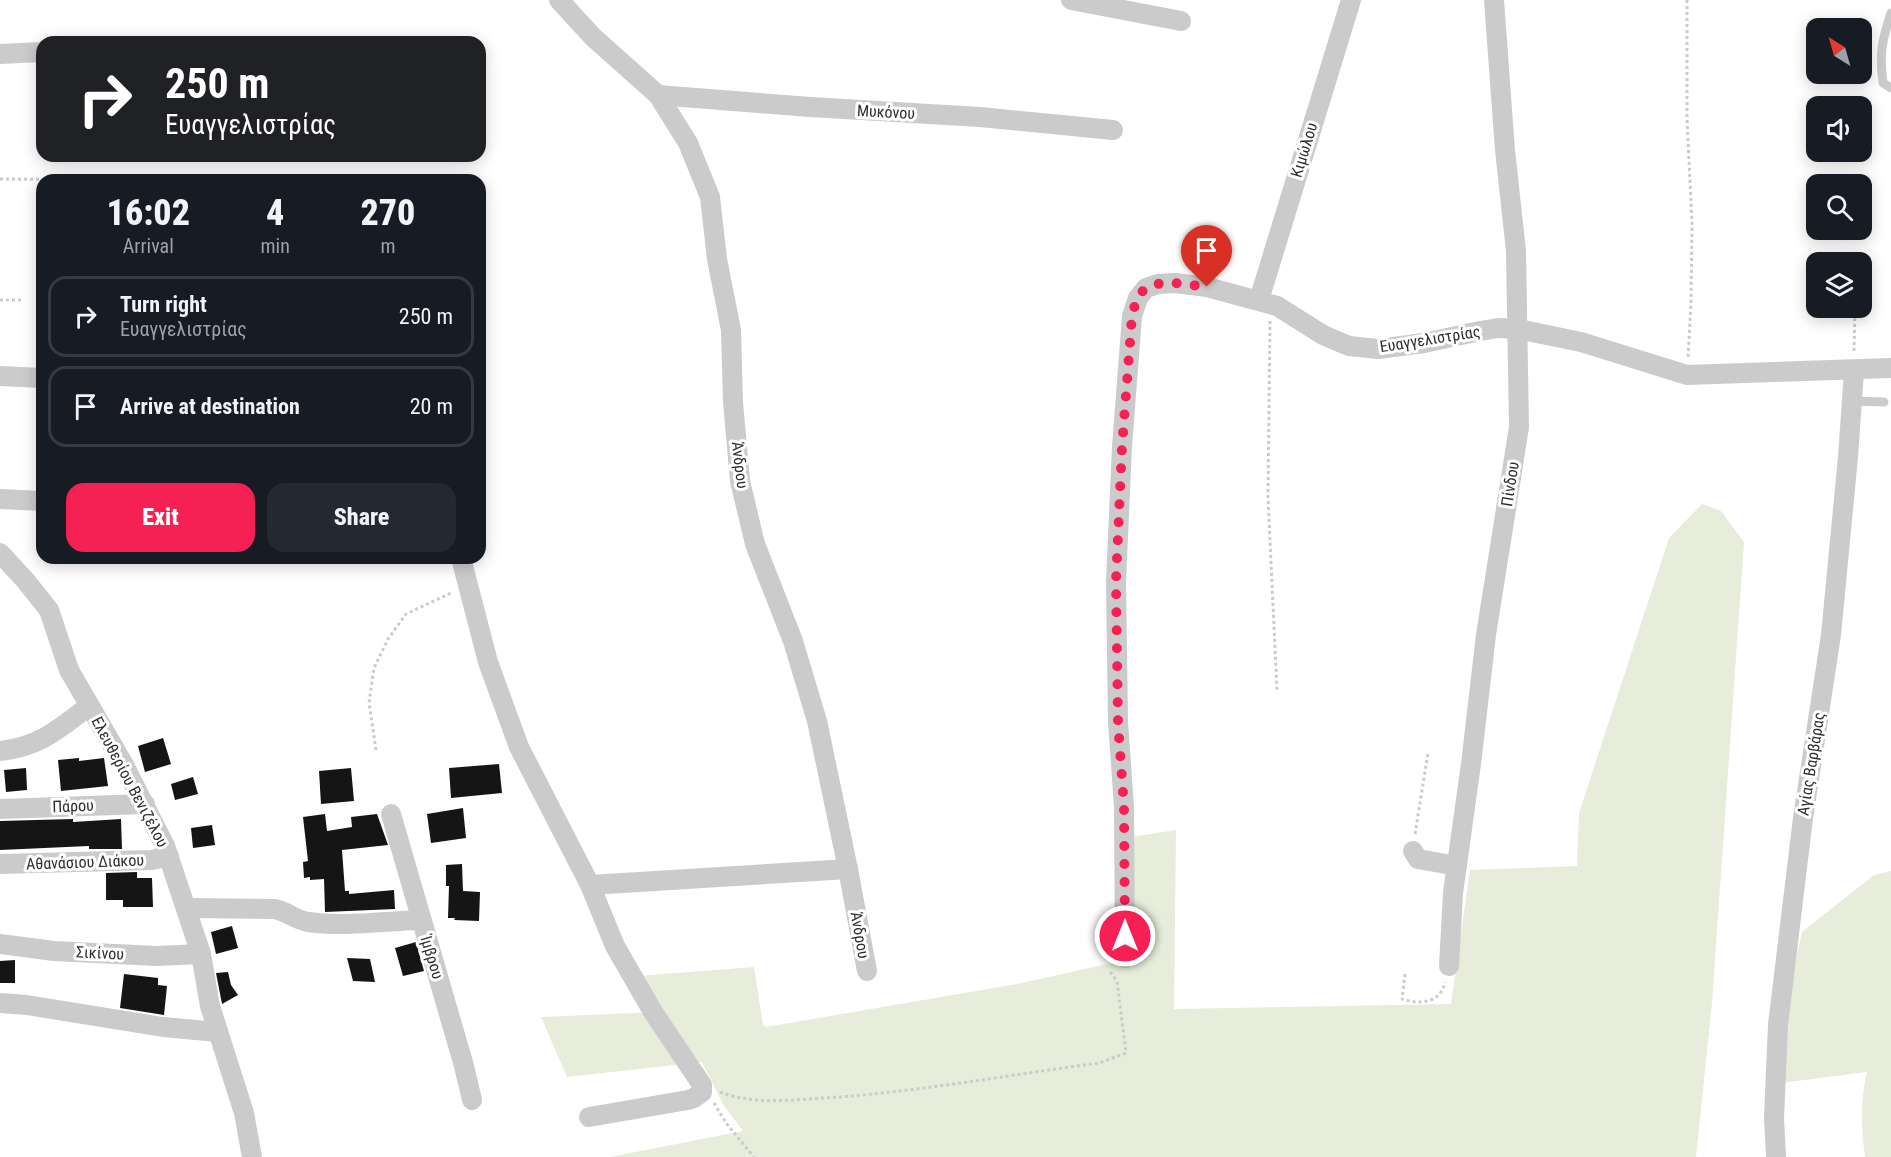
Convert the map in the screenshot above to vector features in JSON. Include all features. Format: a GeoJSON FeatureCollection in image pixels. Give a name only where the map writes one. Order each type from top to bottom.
{"type":"FeatureCollection","features":[{"type":"Feature","properties":{"kind":"street","name":"Άνδρου"},"geometry":{"type":"LineString","coordinates":[[559,0],[593,37],[658,95],[688,143],[710,197],[717,259],[731,330],[733,402],[740,481],[755,544],[793,641],[817,721],[867,970]]}},
{"type":"Feature","properties":{"kind":"street"},"geometry":{"type":"LineString","coordinates":[[1071,0],[1181,21]]}},
{"type":"Feature","properties":{"kind":"street","name":"Κιμώλου"},"geometry":{"type":"LineString","coordinates":[[1268,303],[1351,0]]}},
{"type":"Feature","properties":{"kind":"street","name":"Πίνδου"},"geometry":{"type":"LineString","coordinates":[[1449,966],[1453,893],[1486,635],[1519,427],[1516,251],[1504,150],[1494,0]]}},
{"type":"Feature","properties":{"kind":"street"},"geometry":{"type":"LineString","coordinates":[[0,54],[36,52]]}},
{"type":"Feature","properties":{"kind":"street","name":"Μυκόνου"},"geometry":{"type":"LineString","coordinates":[[658,95],[980,117],[1113,130]]}},
{"type":"Feature","properties":{"kind":"street","name":"Ευαγγελιστρίας"},"geometry":{"type":"LineString","coordinates":[[1125,958],[1124,807],[1118,722],[1116,581],[1122,447],[1132,316],[1138,297],[1146,288],[1158,284],[1175,283],[1207,287],[1268,303],[1332,338],[1349,345],[1378,350],[1498,328],[1518,329],[1581,342],[1687,375],[1891,368]]}},
{"type":"Feature","properties":{"kind":"street","name":"Αγίας Βαρβάρας"},"geometry":{"type":"LineString","coordinates":[[1776,1157],[1774,1118],[1778,1025],[1803,818],[1831,635],[1854,371]]}},
{"type":"Feature","properties":{"kind":"street"},"geometry":{"type":"LineString","coordinates":[[0,376],[36,378]]}},
{"type":"Feature","properties":{"kind":"street"},"geometry":{"type":"LineString","coordinates":[[0,500],[36,501]]}},
{"type":"Feature","properties":{"kind":"street","name":"Ελευθερίου Βενιζέλου"},"geometry":{"type":"LineString","coordinates":[[0,553],[48,610],[67,666],[145,804],[169,856],[201,954],[210,1006],[244,1113],[252,1157]]}},
{"type":"Feature","properties":{"kind":"street"},"geometry":{"type":"LineString","coordinates":[[462,564],[488,662],[519,747],[590,885],[615,946],[653,1012],[702,1085],[702,1092],[694,1098],[589,1117]]}},
{"type":"Feature","properties":{"kind":"street"},"geometry":{"type":"LineString","coordinates":[[0,751],[26,747],[43,740],[89,706]]}},
{"type":"Feature","properties":{"kind":"street","name":"Πάρου"},"geometry":{"type":"LineString","coordinates":[[0,809],[145,804]]}},
{"type":"Feature","properties":{"kind":"street","name":"Ίμβρου"},"geometry":{"type":"LineString","coordinates":[[391,814],[420,920],[432,952],[472,1100]]}},
{"type":"Feature","properties":{"kind":"street"},"geometry":{"type":"LineString","coordinates":[[1413,851],[1418,859],[1457,866]]}},
{"type":"Feature","properties":{"kind":"street","name":"Αθανάσιου Διάκου"},"geometry":{"type":"LineString","coordinates":[[0,864],[152,860],[169,856]]}},
{"type":"Feature","properties":{"kind":"street"},"geometry":{"type":"LineString","coordinates":[[590,885],[848,868]]}},
{"type":"Feature","properties":{"kind":"street"},"geometry":{"type":"LineString","coordinates":[[186,908],[274,909],[286,912],[301,921],[327,924],[420,920]]}},
{"type":"Feature","properties":{"kind":"street","name":"Σικίνου"},"geometry":{"type":"LineString","coordinates":[[0,944],[54,951],[156,956],[201,954]]}},
{"type":"Feature","properties":{"kind":"street"},"geometry":{"type":"LineString","coordinates":[[0,1003],[218,1032]]}},
{"type":"Feature","properties":{"kind":"lane"},"geometry":{"type":"LineString","coordinates":[[1891,13],[1880,45],[1882,83],[1891,88]]}},
{"type":"Feature","properties":{"kind":"lane"},"geometry":{"type":"LineString","coordinates":[[1851,401],[1884,402]]}},
{"type":"Feature","properties":{"kind":"path"},"geometry":{"type":"LineString","coordinates":[[1687,0],[1687,119],[1692,223],[1687,375]]}},
{"type":"Feature","properties":{"kind":"path"},"geometry":{"type":"LineString","coordinates":[[0,179],[36,179]]}},
{"type":"Feature","properties":{"kind":"path"},"geometry":{"type":"LineString","coordinates":[[0,300],[23,300]]}},
{"type":"Feature","properties":{"kind":"path"},"geometry":{"type":"LineString","coordinates":[[1268,303],[1268,487],[1276,690]]}},
{"type":"Feature","properties":{"kind":"path"},"geometry":{"type":"LineString","coordinates":[[1854,371],[1856,318]]}},
{"type":"Feature","properties":{"kind":"path"},"geometry":{"type":"LineString","coordinates":[[376,750],[369,703],[374,669],[388,639],[406,614],[441,596],[467,587]]}},
{"type":"Feature","properties":{"kind":"path"},"geometry":{"type":"LineString","coordinates":[[1413,851],[1428,753]]}},
{"type":"Feature","properties":{"kind":"path"},"geometry":{"type":"LineString","coordinates":[[702,1085],[735,1098],[783,1101],[881,1094],[1099,1063],[1126,1053],[1117,981],[1111,973],[1113,965],[1125,958]]}},
{"type":"Feature","properties":{"kind":"path"},"geometry":{"type":"LineString","coordinates":[[1405,974],[1402,999],[1411,1002],[1434,1000],[1443,991],[1449,966]]}},
{"type":"Feature","properties":{"kind":"path"},"geometry":{"type":"LineString","coordinates":[[702,1085],[726,1123],[754,1157]]}},
{"type":"Feature","properties":{"kind":"green space"},"geometry":{"type":"Polygon","coordinates":[[[1702,504],[1721,511],[1744,542],[1712,1003],[1696,1157],[610,1157],[743,1131],[724,1106],[702,1062],[567,1077],[541,1017],[659,1012],[637,976],[754,967],[763,1025],[766,1027],[1017,984],[1107,964],[1129,962],[1131,837],[1176,830],[1174,1009],[1451,1004],[1470,870],[1577,866],[1579,813],[1669,538],[1702,504]]]}},
{"type":"Feature","properties":{"kind":"green space"},"geometry":{"type":"Polygon","coordinates":[[[1891,871],[1891,1157],[1865,1157],[1862,1114],[1867,1072],[1781,1083],[1790,984],[1802,932],[1874,875],[1891,871]]]}},
{"type":"Feature","properties":{"kind":"building"},"geometry":{"type":"Polygon","coordinates":[[[163,738],[171,764],[145,772],[138,746],[163,738]]]}},
{"type":"Feature","properties":{"kind":"building"},"geometry":{"type":"Polygon","coordinates":[[[79,758],[79,761],[104,758],[108,786],[61,791],[58,760],[79,758]]]}},
{"type":"Feature","properties":{"kind":"building"},"geometry":{"type":"Polygon","coordinates":[[[499,764],[502,793],[451,798],[449,768],[499,764]]]}},
{"type":"Feature","properties":{"kind":"building"},"geometry":{"type":"Polygon","coordinates":[[[26,768],[27,790],[6,792],[4,770],[26,768]]]}},
{"type":"Feature","properties":{"kind":"building"},"geometry":{"type":"Polygon","coordinates":[[[351,768],[354,801],[321,804],[319,771],[351,768]]]}},
{"type":"Feature","properties":{"kind":"building"},"geometry":{"type":"Polygon","coordinates":[[[193,777],[198,794],[175,800],[171,784],[193,777]]]}},
{"type":"Feature","properties":{"kind":"building"},"geometry":{"type":"Polygon","coordinates":[[[463,808],[466,838],[431,843],[427,814],[463,808]]]}},
{"type":"Feature","properties":{"kind":"building"},"geometry":{"type":"Polygon","coordinates":[[[325,814],[327,831],[352,827],[351,817],[377,814],[388,845],[342,850],[345,891],[349,891],[349,894],[394,890],[395,909],[325,912],[324,879],[304,878],[303,862],[308,861],[303,817],[325,814]]]}},
{"type":"Feature","properties":{"kind":"building"},"geometry":{"type":"Polygon","coordinates":[[[73,819],[73,822],[121,819],[122,849],[89,849],[89,846],[0,850],[0,821],[73,819]]]}},
{"type":"Feature","properties":{"kind":"building"},"geometry":{"type":"Polygon","coordinates":[[[212,825],[215,845],[193,848],[191,828],[212,825]]]}},
{"type":"Feature","properties":{"kind":"building"},"geometry":{"type":"Polygon","coordinates":[[[462,864],[463,891],[480,892],[479,921],[448,918],[449,886],[446,886],[446,865],[462,864]]]}},
{"type":"Feature","properties":{"kind":"building"},"geometry":{"type":"Polygon","coordinates":[[[137,872],[137,878],[152,878],[153,907],[123,907],[123,900],[106,900],[106,873],[137,872]]]}},
{"type":"Feature","properties":{"kind":"building"},"geometry":{"type":"Polygon","coordinates":[[[232,926],[238,948],[216,954],[211,932],[232,926]]]}},
{"type":"Feature","properties":{"kind":"building"},"geometry":{"type":"Polygon","coordinates":[[[416,942],[424,971],[403,976],[395,948],[416,942]]]}},
{"type":"Feature","properties":{"kind":"building"},"geometry":{"type":"Polygon","coordinates":[[[347,958],[370,959],[375,982],[353,981],[347,958]]]}},
{"type":"Feature","properties":{"kind":"building"},"geometry":{"type":"Polygon","coordinates":[[[15,960],[15,983],[0,983],[0,961],[15,960]]]}},
{"type":"Feature","properties":{"kind":"building"},"geometry":{"type":"Polygon","coordinates":[[[228,972],[231,985],[238,995],[222,1004],[216,973],[228,972]]]}},
{"type":"Feature","properties":{"kind":"building"},"geometry":{"type":"Polygon","coordinates":[[[124,974],[158,978],[158,985],[167,986],[164,1015],[120,1008],[124,974]]]}},
{"type":"Feature","properties":{"kind":"route"},"geometry":{"type":"LineString","coordinates":[[1125,936],[1124,807],[1118,722],[1116,581],[1122,447],[1132,316],[1138,297],[1146,288],[1158,284],[1175,283],[1207,287]]}}]}
